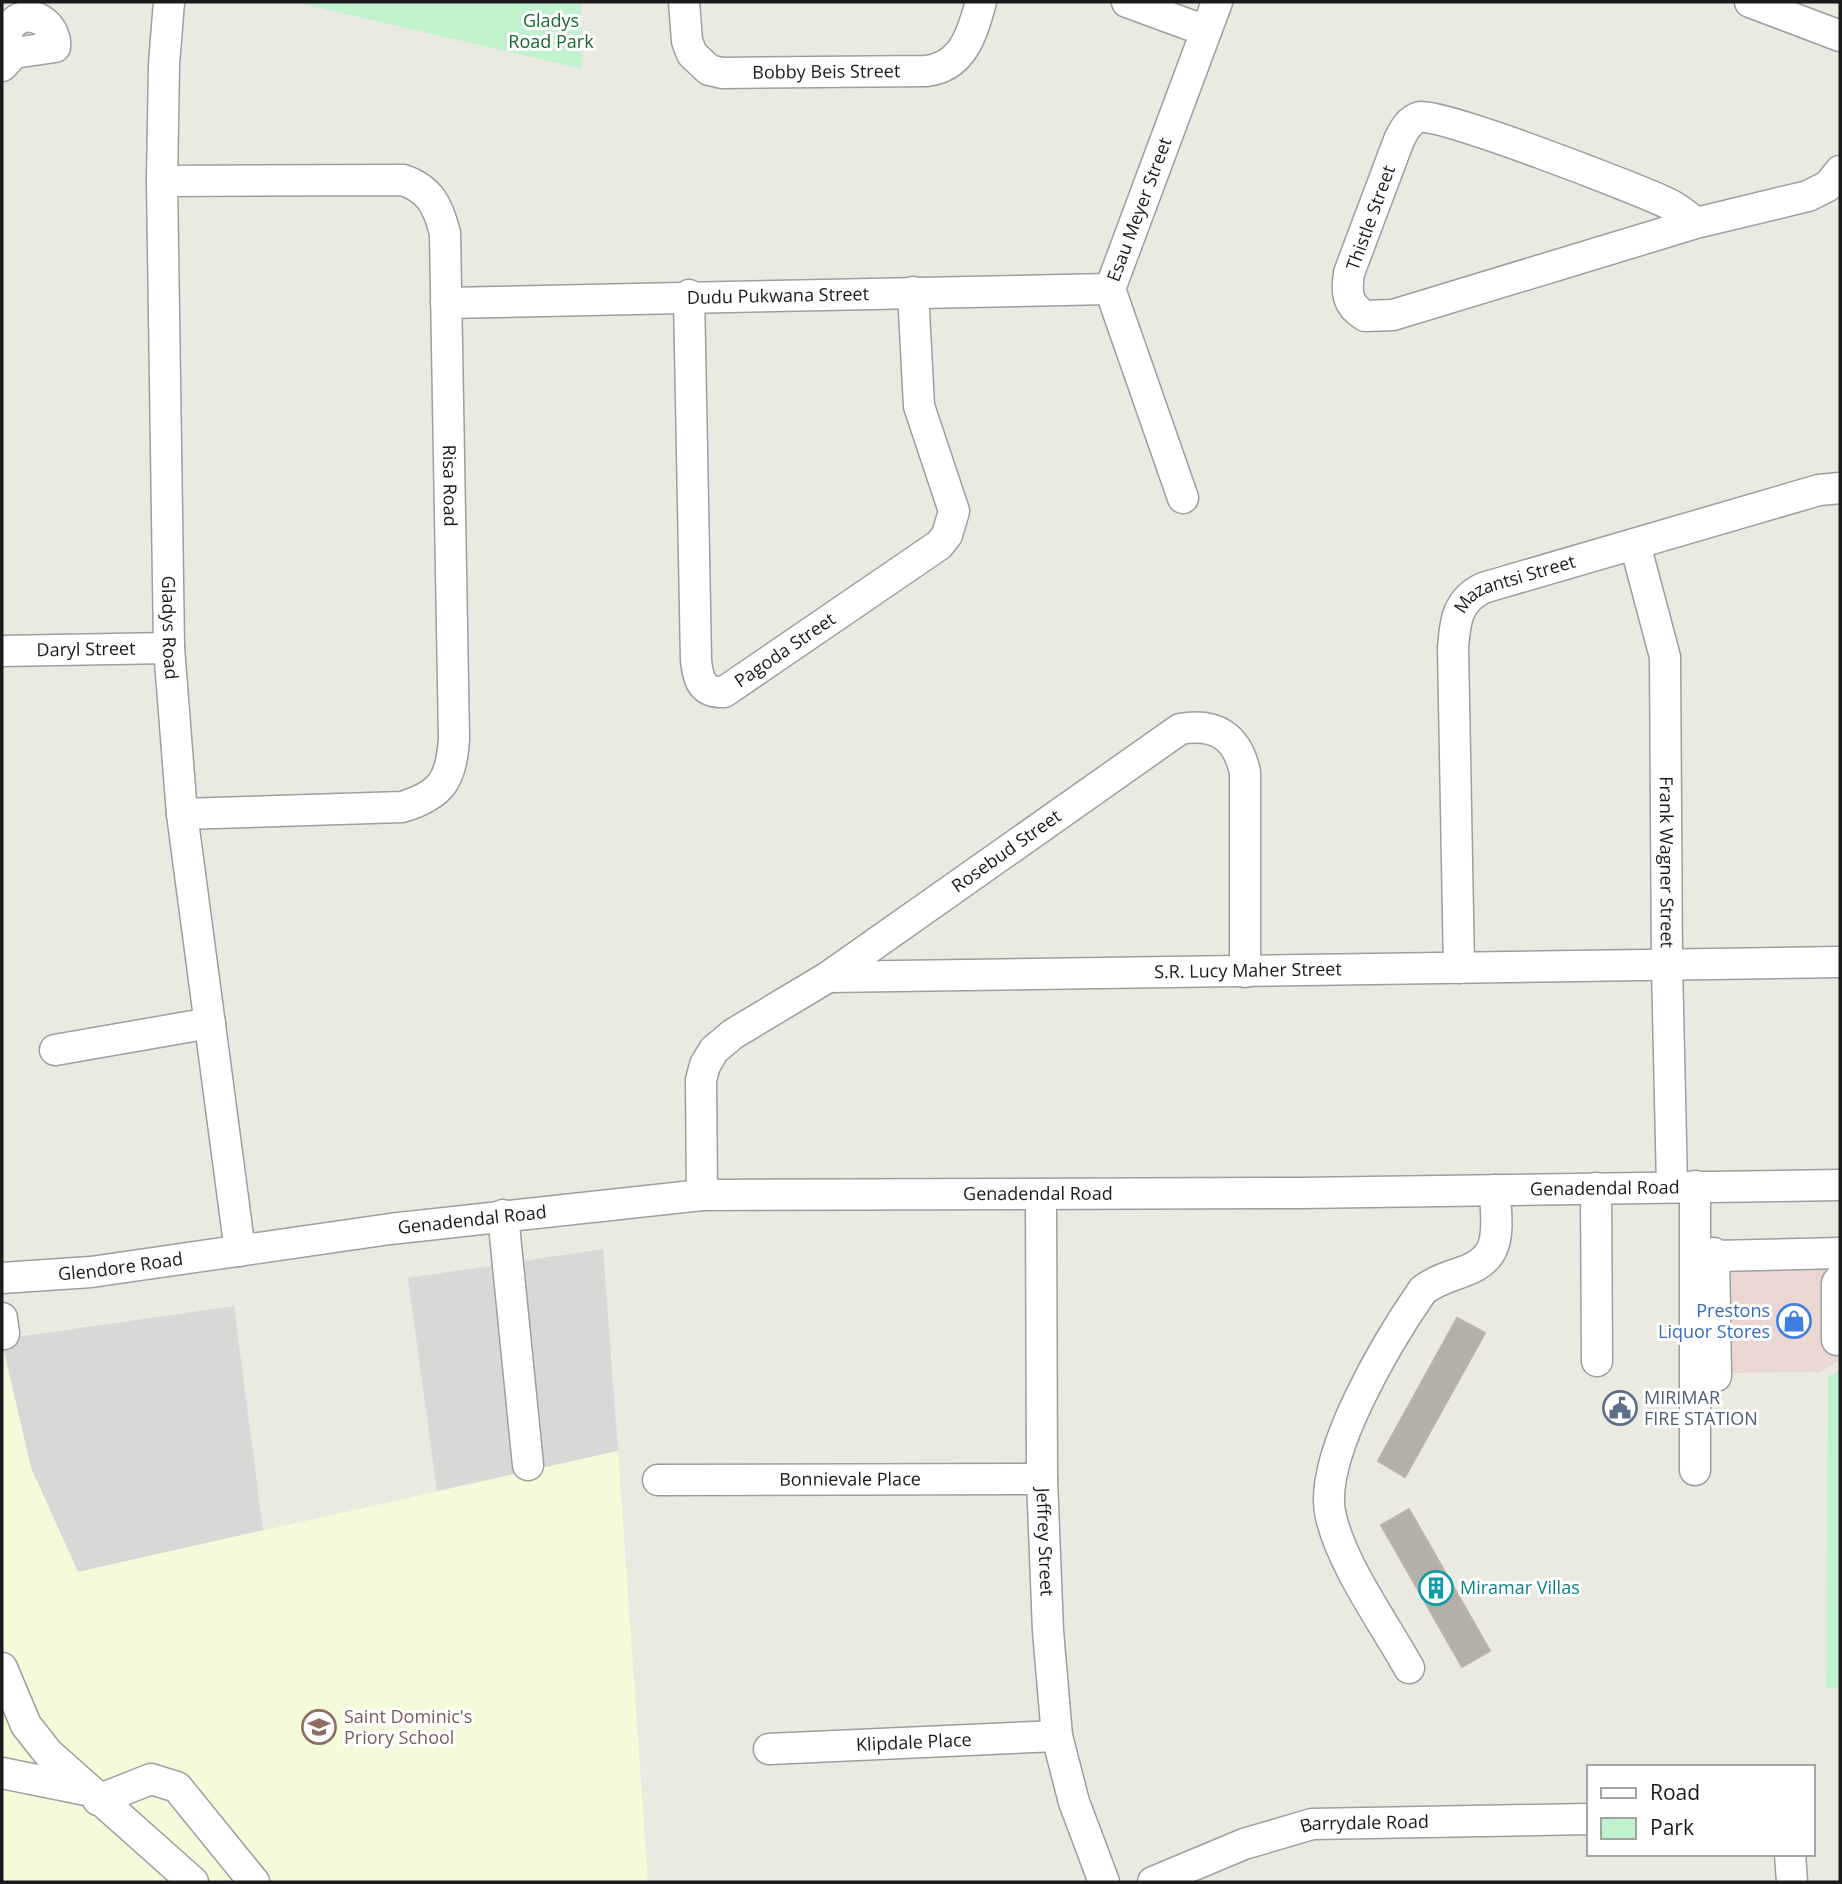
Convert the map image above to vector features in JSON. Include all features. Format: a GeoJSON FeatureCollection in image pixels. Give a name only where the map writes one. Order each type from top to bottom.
{"type":"FeatureCollection","features":[{"type":"Feature","properties":{"kind":"street","name":"Gladys Road"},"geometry":{"type":"LineString","coordinates":[[169,2],[164,64],[162,181],[169,649],[182,814],[240,1251]]}},
{"type":"Feature","properties":{"kind":"street","name":"Bobby Beis Street"},"geometry":{"type":"LineString","coordinates":[[684,2],[687,41],[698,62],[722,74],[781,75],[926,71],[946,67],[962,53],[981,2]]}},
{"type":"Feature","properties":{"kind":"street"},"geometry":{"type":"LineString","coordinates":[[1127,2],[1206,31]]}},
{"type":"Feature","properties":{"kind":"street","name":"Esau Meyer Street"},"geometry":{"type":"LineString","coordinates":[[1183,498],[1110,289],[1217,2]]}},
{"type":"Feature","properties":{"kind":"street"},"geometry":{"type":"LineString","coordinates":[[1750,2],[1840,36]]}},
{"type":"Feature","properties":{"kind":"street"},"geometry":{"type":"LineString","coordinates":[[2,48],[13,23],[20,19],[41,21],[50,25],[54,32],[55,47],[14,53],[2,66]]}},
{"type":"Feature","properties":{"kind":"street","name":"Thistle Street"},"geometry":{"type":"LineString","coordinates":[[1696,223],[1670,205],[1642,193],[1458,124],[1437,117],[1420,117],[1405,128],[1395,152],[1349,273],[1349,302],[1365,316],[1393,315],[1696,223],[1740,215],[1819,192],[1840,171]]}},
{"type":"Feature","properties":{"kind":"street","name":"Risa Road"},"geometry":{"type":"LineString","coordinates":[[162,181],[375,177],[403,180],[419,186],[432,198],[445,233],[454,739],[452,764],[441,786],[427,799],[402,807],[182,814]]}},
{"type":"Feature","properties":{"kind":"street","name":"Dudu Pukwana Street"},"geometry":{"type":"LineString","coordinates":[[446,303],[689,295],[1110,289]]}},
{"type":"Feature","properties":{"kind":"street","name":"Pagoda Street"},"geometry":{"type":"LineString","coordinates":[[689,295],[696,660],[698,678],[704,688],[713,692],[724,692],[939,545],[947,535],[954,511],[919,406],[913,292]]}},
{"type":"Feature","properties":{"kind":"street","name":"Mazantsi Street"},"geometry":{"type":"LineString","coordinates":[[1459,968],[1454,648],[1457,614],[1462,603],[1483,588],[1819,490],[1840,488]]}},
{"type":"Feature","properties":{"kind":"street","name":"Frank Wagner Street"},"geometry":{"type":"LineString","coordinates":[[1635,544],[1665,657],[1667,965],[1693,1186]]}},
{"type":"Feature","properties":{"kind":"street","name":"Daryl Street"},"geometry":{"type":"LineString","coordinates":[[2,651],[169,649]]}},
{"type":"Feature","properties":{"kind":"street","name":"Rosebud Street"},"geometry":{"type":"LineString","coordinates":[[702,1195],[701,1080],[705,1065],[714,1050],[733,1034],[828,977],[1162,738],[1180,729],[1194,726],[1222,732],[1235,743],[1245,772],[1245,972]]}},
{"type":"Feature","properties":{"kind":"street"},"geometry":{"type":"LineString","coordinates":[[1667,965],[1840,962]]}},
{"type":"Feature","properties":{"kind":"street","name":"S.R. Lucy Maher Street"},"geometry":{"type":"LineString","coordinates":[[828,977],[1667,965]]}},
{"type":"Feature","properties":{"kind":"street"},"geometry":{"type":"LineString","coordinates":[[55,1050],[209,1023]]}},
{"type":"Feature","properties":{"kind":"street","name":"Genadendal Road"},"geometry":{"type":"LineString","coordinates":[[240,1251],[503,1215],[702,1195],[1840,1185]]}},
{"type":"Feature","properties":{"kind":"street"},"geometry":{"type":"LineString","coordinates":[[1693,1186],[1714,1256],[1716,1376]]}},
{"type":"Feature","properties":{"kind":"street"},"geometry":{"type":"LineString","coordinates":[[1693,1186],[1695,1470]]}},
{"type":"Feature","properties":{"kind":"street"},"geometry":{"type":"LineString","coordinates":[[1596,1188],[1597,1361]]}},
{"type":"Feature","properties":{"kind":"street"},"geometry":{"type":"LineString","coordinates":[[1409,1668],[1348,1559],[1330,1517],[1331,1472],[1347,1424],[1423,1290],[1441,1279],[1480,1266],[1488,1259],[1496,1234],[1495,1190]]}},
{"type":"Feature","properties":{"kind":"street","name":"Jeffrey Street"},"geometry":{"type":"LineString","coordinates":[[1041,1194],[1042,1479],[1048,1630],[1057,1736],[1074,1802],[1104,1882]]}},
{"type":"Feature","properties":{"kind":"street"},"geometry":{"type":"LineString","coordinates":[[503,1215],[528,1465]]}},
{"type":"Feature","properties":{"kind":"street","name":"Glendore Road"},"geometry":{"type":"LineString","coordinates":[[2,1278],[91,1272],[240,1251]]}},
{"type":"Feature","properties":{"kind":"street"},"geometry":{"type":"LineString","coordinates":[[1714,1256],[1840,1253]]}},
{"type":"Feature","properties":{"kind":"street"},"geometry":{"type":"LineString","coordinates":[[1837,1340],[1837,1283],[1840,1279]]}},
{"type":"Feature","properties":{"kind":"street","name":"Bonnievale Place"},"geometry":{"type":"LineString","coordinates":[[658,1480],[1042,1479]]}},
{"type":"Feature","properties":{"kind":"street"},"geometry":{"type":"LineString","coordinates":[[2,1668],[26,1725],[37,1741],[92,1795],[193,1882]]}},
{"type":"Feature","properties":{"kind":"street","name":"Klipdale Place"},"geometry":{"type":"LineString","coordinates":[[769,1749],[1057,1736]]}},
{"type":"Feature","properties":{"kind":"street"},"geometry":{"type":"LineString","coordinates":[[2,1773],[92,1795],[151,1779],[177,1787],[254,1882]]}},
{"type":"Feature","properties":{"kind":"street","name":"Barrydale Road"},"geometry":{"type":"LineString","coordinates":[[1153,1882],[1244,1844],[1312,1825],[1587,1819]]}},
{"type":"Feature","properties":{"kind":"street"},"geometry":{"type":"LineString","coordinates":[[1790,1856],[1792,1882]]}},
{"type":"Feature","properties":{"kind":"shaded area"},"geometry":{"type":"Polygon","coordinates":[[[1840,1245],[1840,1360],[1820,1372],[1718,1373],[1718,1247],[1840,1245]]]}},
{"type":"Feature","properties":{"kind":"shaded area"},"geometry":{"type":"Polygon","coordinates":[[[603,1249],[618,1451],[437,1491],[408,1278],[603,1249]]]}},
{"type":"Feature","properties":{"kind":"shaded area"},"geometry":{"type":"Polygon","coordinates":[[[234,1306],[263,1530],[78,1572],[31,1468],[2,1343],[9,1338],[234,1306]]]}},
{"type":"Feature","properties":{"kind":"shaded area","name":"Saint Dominic's Priory School"},"geometry":{"type":"Polygon","coordinates":[[[2,1343],[31,1468],[78,1572],[618,1451],[648,1882],[2,1882],[2,1343]]]}},
{"type":"Feature","properties":{"kind":"green space","name":"Gladys Road Park"},"geometry":{"type":"Polygon","coordinates":[[[295,2],[581,2],[582,69],[295,2]]]}},
{"type":"Feature","properties":{"kind":"green space"},"geometry":{"type":"Polygon","coordinates":[[[1840,1370],[1840,1687],[1826,1689],[1828,1377],[1840,1370]]]}},
{"type":"Feature","properties":{"kind":"building"},"geometry":{"type":"Polygon","coordinates":[[[1457,1318],[1485,1333],[1405,1477],[1378,1461],[1457,1318]]]}},
{"type":"Feature","properties":{"kind":"building","name":"Miramar Villas"},"geometry":{"type":"Polygon","coordinates":[[[1409,1509],[1490,1651],[1462,1667],[1381,1525],[1409,1509]]]}},
{"type":"Feature","properties":{"kind":"place","name":"Prestons Liquor Stores"},"geometry":{"type":"Point","coordinates":[1794,1321]}},
{"type":"Feature","properties":{"kind":"place","name":"MIRIMAR FIRE STATION"},"geometry":{"type":"Point","coordinates":[1620,1408]}},
{"type":"Feature","properties":{"kind":"place","name":"Miramar Villas"},"geometry":{"type":"Point","coordinates":[1436,1588]}},
{"type":"Feature","properties":{"kind":"place","name":"Saint Dominic's Priory School"},"geometry":{"type":"Point","coordinates":[319,1727]}}]}
